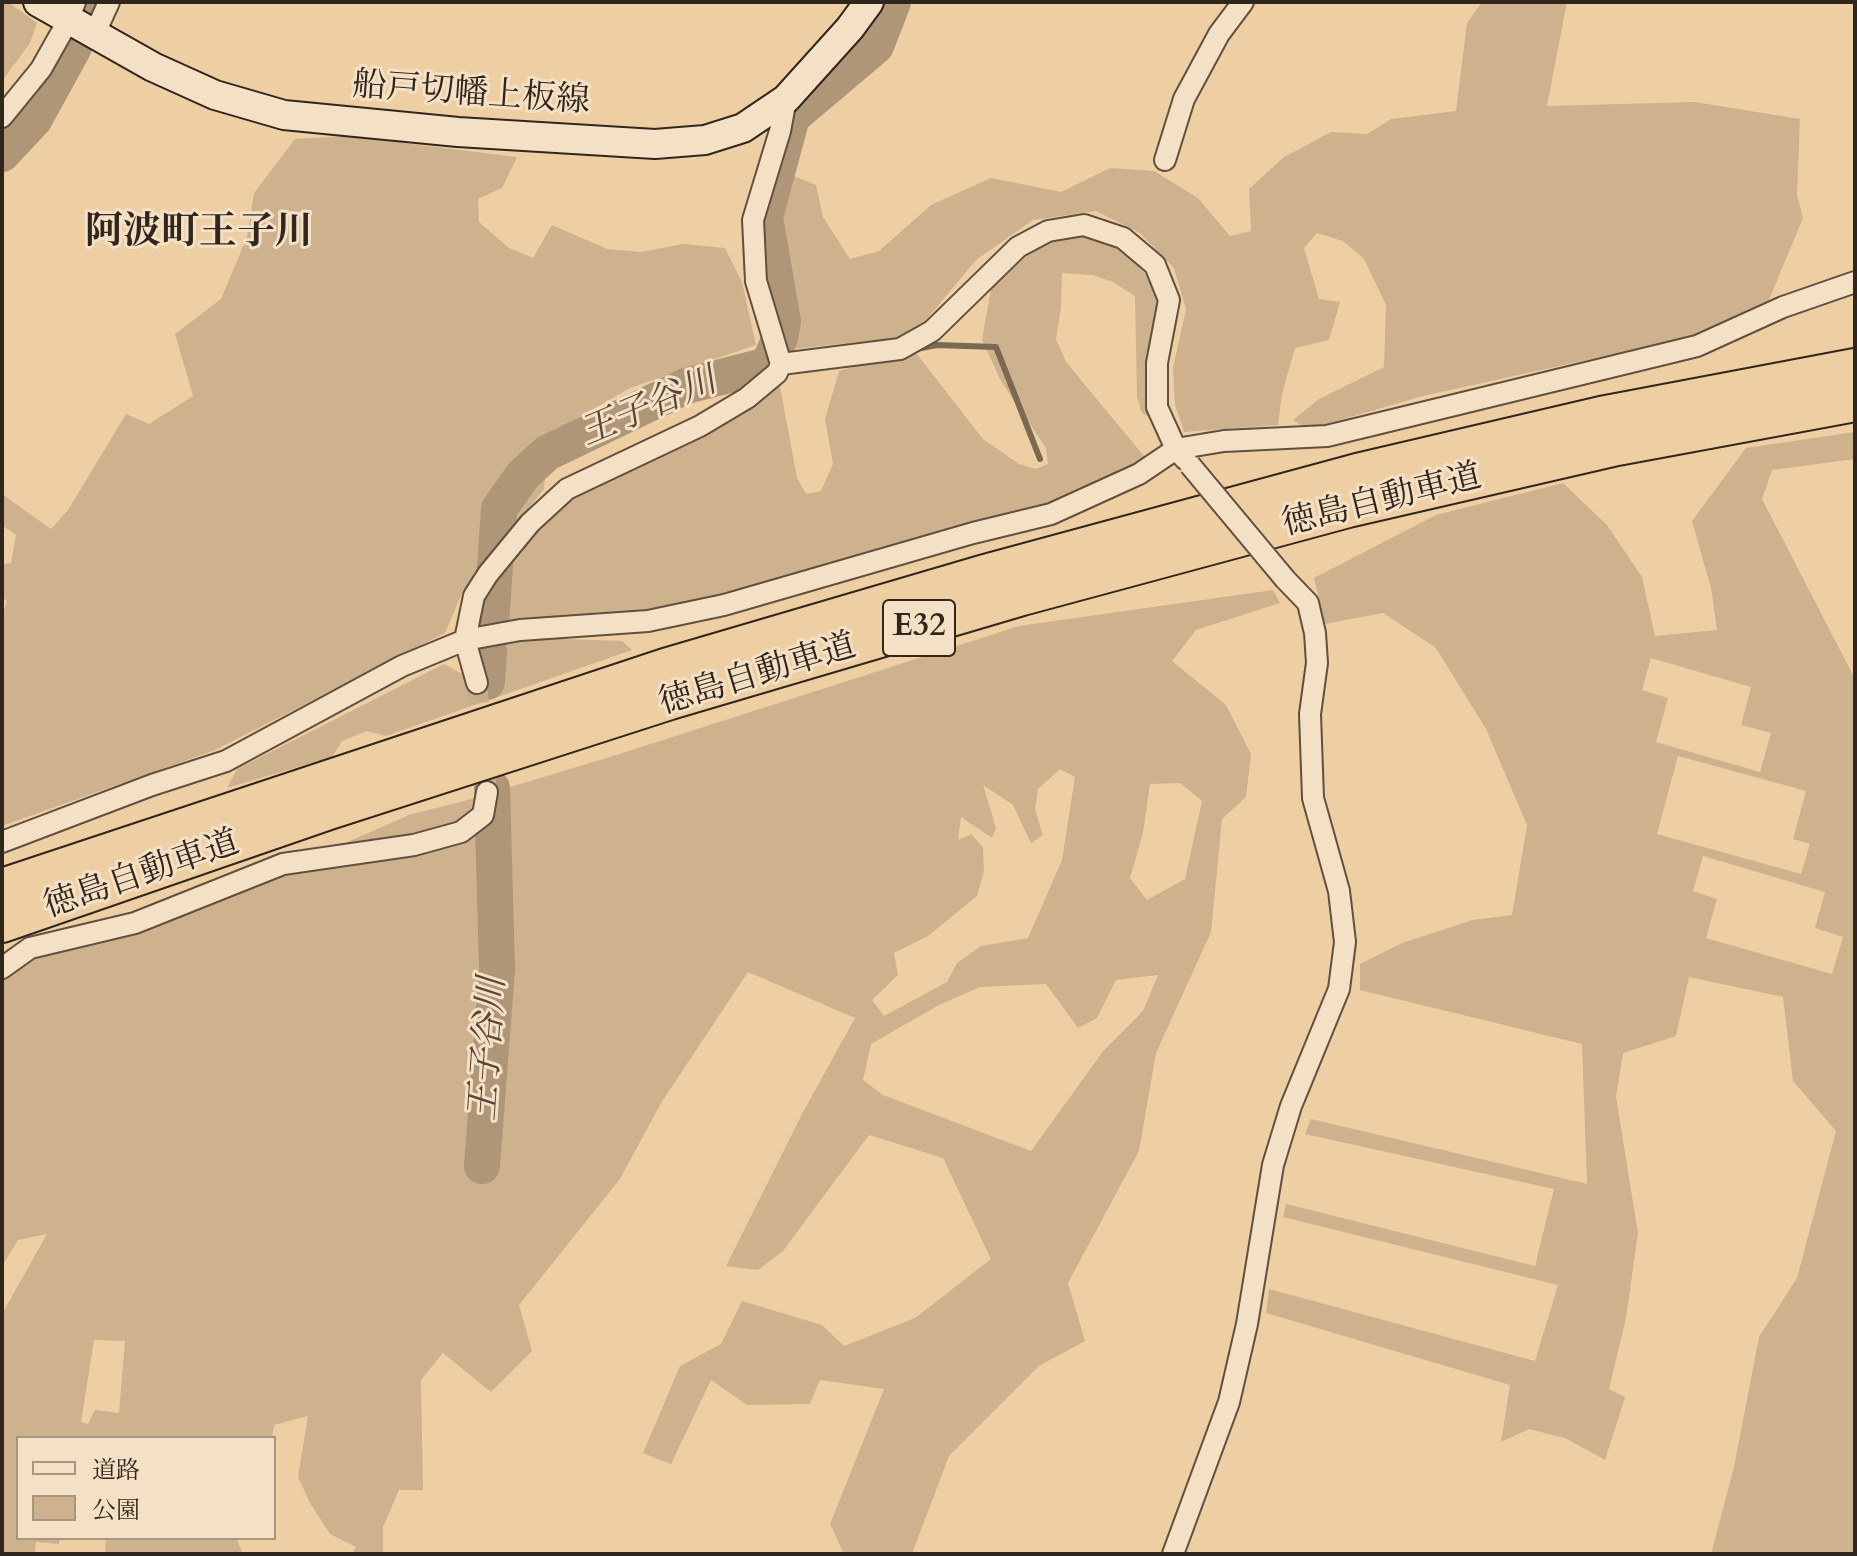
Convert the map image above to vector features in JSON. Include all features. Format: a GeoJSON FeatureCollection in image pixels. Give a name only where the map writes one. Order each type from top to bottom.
{"type":"FeatureCollection","features":[{"type":"Feature","properties":{"kind":"highway","name":"徳島自動車道"},"geometry":{"type":"LineString","coordinates":[[2,887],[665,667],[985,573],[1357,472],[1601,415],[1855,367]]}},
{"type":"Feature","properties":{"kind":"highway","name":"徳島自動車道"},"geometry":{"type":"LineString","coordinates":[[2,924],[329,811],[670,701],[1022,597],[1348,509],[1617,447],[1855,403]]}},
{"type":"Feature","properties":{"kind":"main road","name":"船戸切幡上板線"},"geometry":{"type":"LineString","coordinates":[[38,2],[153,67],[215,95],[284,115],[355,123],[655,144],[705,140],[743,128],[786,99],[850,28],[869,2]]}},
{"type":"Feature","properties":{"kind":"street"},"geometry":{"type":"LineString","coordinates":[[2,117],[80,23],[109,2]]}},
{"type":"Feature","properties":{"kind":"street"},"geometry":{"type":"LineString","coordinates":[[1165,160],[1184,99],[1219,34],[1243,2]]}},
{"type":"Feature","properties":{"kind":"street"},"geometry":{"type":"LineString","coordinates":[[778,359],[756,281],[753,220],[780,131],[786,99]]}},
{"type":"Feature","properties":{"kind":"street"},"geometry":{"type":"LineString","coordinates":[[477,683],[465,640],[474,596],[530,523],[567,489],[700,426],[747,398],[778,359],[900,349],[932,331],[1018,247],[1048,231],[1084,225],[1123,238],[1155,265],[1169,300],[1157,363],[1157,407],[1176,449],[1308,603],[1315,633],[1317,663],[1310,714],[1313,798],[1339,891],[1345,942],[1339,989],[1291,1106],[1273,1165],[1247,1324],[1229,1402],[1173,1554]]}},
{"type":"Feature","properties":{"kind":"street"},"geometry":{"type":"LineString","coordinates":[[2,842],[152,785],[226,761],[402,666],[465,640],[520,630],[648,621],[724,605],[973,533],[1051,514],[1139,474],[1176,449],[1224,441],[1327,436],[1697,346],[1783,307],[1855,282]]}},
{"type":"Feature","properties":{"kind":"street"},"geometry":{"type":"LineString","coordinates":[[2,968],[30,948],[135,923],[283,864],[414,845],[461,832],[483,815],[487,792]]}},
{"type":"Feature","properties":{"kind":"green space"},"geometry":{"type":"Polygon","coordinates":[[[2,2],[8,2],[37,23],[30,43],[2,81],[2,2]]]}},
{"type":"Feature","properties":{"kind":"green space"},"geometry":{"type":"Polygon","coordinates":[[[1482,2],[1567,2],[1547,106],[1695,102],[1800,119],[1797,195],[1803,218],[1769,300],[1687,338],[1423,396],[1323,425],[1302,426],[1293,420],[1319,399],[1384,367],[1386,305],[1364,259],[1343,241],[1317,233],[1304,248],[1319,299],[1340,302],[1329,340],[1295,348],[1282,394],[1278,425],[1184,432],[1175,405],[1173,368],[1186,309],[1174,268],[1140,233],[1096,211],[1033,220],[976,260],[926,320],[896,338],[793,349],[796,333],[781,216],[791,175],[816,185],[823,217],[850,259],[879,251],[931,205],[991,178],[1061,192],[1110,168],[1154,171],[1198,198],[1230,236],[1251,231],[1249,189],[1284,157],[1331,132],[1367,134],[1391,119],[1456,111],[1467,23],[1482,2]]]}},
{"type":"Feature","properties":{"kind":"green space"},"geometry":{"type":"Polygon","coordinates":[[[347,136],[517,157],[502,188],[478,199],[479,222],[509,248],[533,258],[552,225],[607,249],[641,252],[683,244],[725,248],[742,282],[756,345],[630,388],[548,435],[544,489],[463,591],[445,633],[215,750],[2,826],[2,616],[7,602],[2,596],[2,564],[11,563],[16,535],[2,525],[2,494],[51,529],[68,510],[126,414],[149,424],[193,396],[175,334],[221,299],[247,237],[254,193],[295,139],[347,136]]]}},
{"type":"Feature","properties":{"kind":"green space"},"geometry":{"type":"Polygon","coordinates":[[[1090,234],[1126,253],[1151,280],[1159,312],[1147,394],[1151,418],[1142,413],[1137,397],[1135,296],[1113,282],[1092,275],[1062,273],[1056,339],[1066,362],[1144,456],[1137,465],[1049,507],[773,583],[654,612],[627,612],[499,627],[502,580],[511,561],[567,499],[779,381],[797,478],[806,494],[821,491],[833,464],[825,419],[839,371],[913,349],[983,439],[1019,464],[1036,469],[1048,464],[1046,448],[1001,381],[982,340],[991,289],[1015,263],[1051,238],[1090,234]]]}},
{"type":"Feature","properties":{"kind":"green space"},"geometry":{"type":"Polygon","coordinates":[[[1855,432],[1855,459],[1772,470],[1762,499],[1855,679],[1855,1554],[1711,1554],[1734,1467],[1759,1337],[1797,1278],[1836,1131],[1793,1081],[1783,997],[1689,977],[1676,1036],[1623,1053],[1616,1097],[1638,1233],[1626,1318],[1609,1389],[1625,1397],[1605,1460],[1565,1438],[1529,1429],[1501,1442],[1510,1385],[1266,1313],[1269,1289],[1535,1361],[1558,1285],[1283,1217],[1286,1204],[1535,1266],[1554,1189],[1305,1134],[1311,1119],[1587,1184],[1582,1044],[1360,990],[1360,964],[1402,943],[1473,920],[1512,915],[1527,825],[1486,729],[1436,648],[1383,613],[1325,624],[1314,578],[1436,515],[1563,483],[1607,525],[1642,577],[1655,636],[1717,630],[1711,588],[1692,521],[1746,448],[1855,432]],[[1651,658],[1642,690],[1668,698],[1656,742],[1760,772],[1771,733],[1741,725],[1751,687],[1651,658]],[[1678,756],[1657,834],[1801,874],[1810,844],[1793,839],[1806,791],[1678,756]],[[1703,856],[1693,891],[1717,899],[1706,938],[1832,974],[1843,937],[1815,928],[1825,892],[1703,856]]]}},
{"type":"Feature","properties":{"kind":"green space"},"geometry":{"type":"Polygon","coordinates":[[[1273,590],[1280,603],[1196,630],[1172,661],[1226,705],[1251,754],[1246,797],[1222,819],[1211,932],[1156,1053],[1139,1151],[1068,1283],[1085,1341],[1039,1366],[949,1456],[912,1554],[844,1554],[830,1524],[884,1389],[820,1380],[810,1404],[747,1405],[711,1380],[671,1464],[643,1453],[680,1366],[721,1344],[742,1301],[822,1325],[844,1346],[915,1318],[991,1259],[943,1158],[869,1135],[783,1251],[758,1270],[726,1266],[802,1114],[855,1018],[748,972],[661,1103],[620,1179],[519,1305],[532,1351],[491,1392],[443,1353],[421,1380],[423,1490],[399,1490],[383,1527],[383,1554],[352,1554],[356,1547],[330,1534],[310,1503],[298,1477],[308,1416],[274,1425],[272,1436],[16,1436],[16,1540],[60,1540],[59,1544],[36,1542],[35,1554],[2,1554],[2,1314],[47,1234],[18,1240],[2,1266],[2,962],[143,932],[409,815],[613,756],[1019,626],[1273,590]],[[1060,769],[1038,789],[1035,809],[1043,835],[1031,843],[1013,805],[983,785],[996,828],[992,838],[961,817],[958,840],[971,834],[983,847],[984,871],[977,896],[928,936],[894,953],[898,975],[872,1000],[884,1016],[947,982],[957,963],[981,946],[1028,938],[1062,860],[1075,777],[1060,769]],[[1180,783],[1150,784],[1143,833],[1130,878],[1147,900],[1185,879],[1202,801],[1180,783]],[[1158,975],[1116,980],[1097,1018],[1078,1028],[1046,984],[980,987],[939,1005],[871,1044],[863,1080],[883,1095],[1031,1151],[1104,1050],[1143,1011],[1158,975]],[[94,1340],[81,1422],[88,1424],[95,1410],[119,1413],[125,1341],[94,1340]]]}},
{"type":"Feature","properties":{"kind":"green space"},"geometry":{"type":"Polygon","coordinates":[[[536,638],[622,641],[632,650],[386,736],[367,731],[342,741],[332,757],[227,788],[237,769],[444,664],[464,675],[468,691],[497,682],[497,644],[536,638]]]}},
{"type":"Feature","properties":{"kind":"green space"},"geometry":{"type":"Polygon","coordinates":[[[106,1540],[237,1540],[242,1551],[241,1554],[105,1554],[106,1540]]]}},
{"type":"Feature","properties":{"kind":"waterway"},"geometry":{"type":"LineString","coordinates":[[2,154],[34,120],[73,49],[93,2]]}},
{"type":"Feature","properties":{"kind":"waterway","name":"王子谷川"},"geometry":{"type":"LineString","coordinates":[[491,623],[499,509],[523,475],[547,453],[686,386],[768,365],[780,338],[783,322],[765,217],[792,117],[876,46],[893,2]]}},
{"type":"Feature","properties":{"kind":"waterway"},"geometry":{"type":"LineString","coordinates":[[916,349],[937,345],[996,347],[1040,459]]}},
{"type":"Feature","properties":{"kind":"waterway","name":"王子谷川"},"geometry":{"type":"LineString","coordinates":[[487,682],[489,652]]}},
{"type":"Feature","properties":{"kind":"waterway","name":"王子谷川"},"geometry":{"type":"LineString","coordinates":[[482,1166],[497,969],[492,788]]}},
{"type":"Feature","properties":{"kind":"tunnel"},"geometry":{"type":"LineString","coordinates":[[477,683],[487,792]]}},
{"type":"Feature","properties":{"kind":"district","name":"阿波町王子川"},"geometry":{"type":"Point","coordinates":[199,234]}}]}
